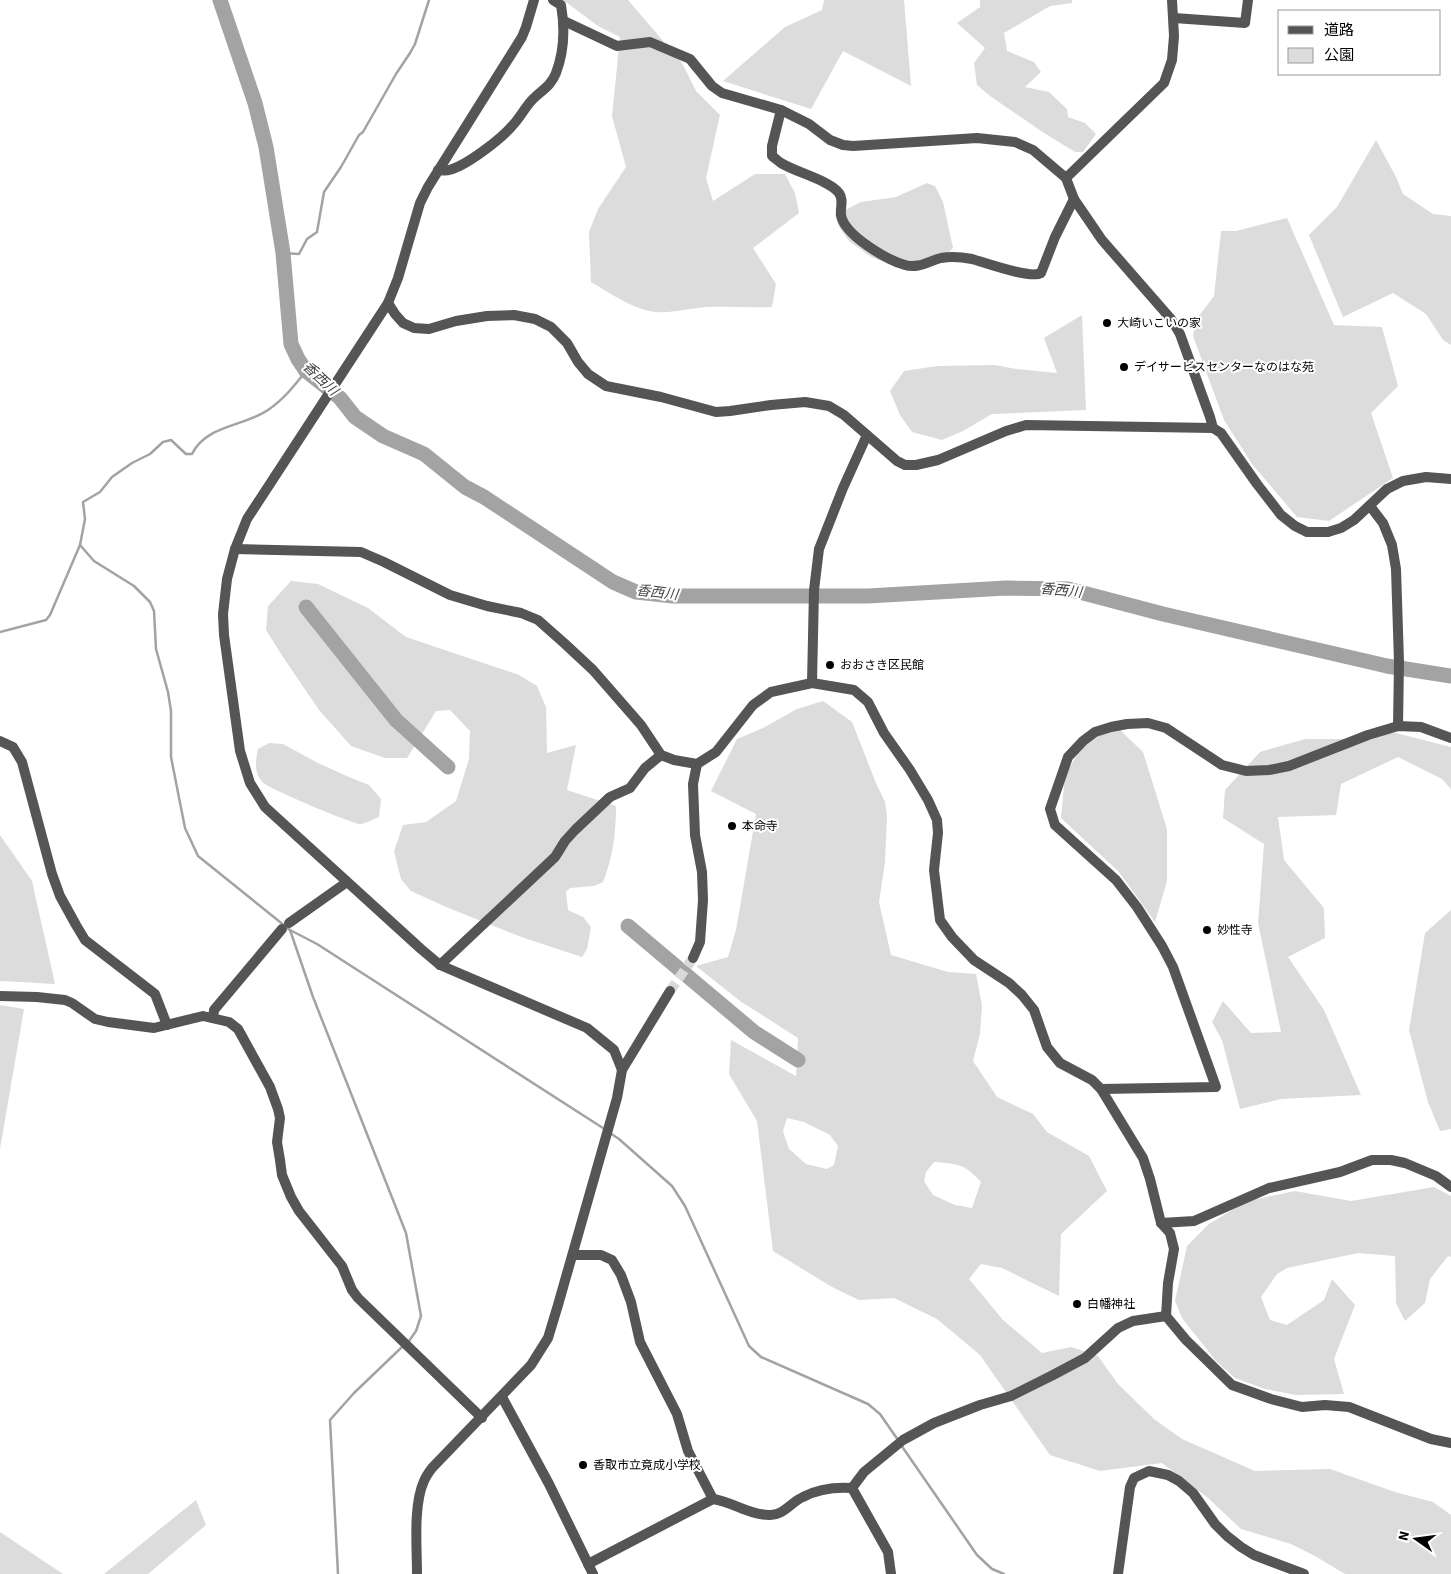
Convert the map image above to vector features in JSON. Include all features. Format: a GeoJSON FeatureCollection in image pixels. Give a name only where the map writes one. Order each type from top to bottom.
{"type":"FeatureCollection","features":[{"type":"Feature","properties":{"kind":"street"},"geometry":{"type":"LineString","coordinates":[[534,0],[522,36],[438,170],[420,203],[398,278],[388,303],[246,520],[235,549],[228,579],[223,614],[224,635],[240,751],[250,783],[265,807],[440,965],[587,1028],[614,1050],[622,1070]]}},
{"type":"Feature","properties":{"kind":"street"},"geometry":{"type":"LineString","coordinates":[[438,170],[450,170],[492,145],[512,126],[534,98],[548,87],[556,74],[562,53],[564,21],[561,5],[553,0]]}},
{"type":"Feature","properties":{"kind":"street"},"geometry":{"type":"LineString","coordinates":[[1066,178],[1164,83],[1172,60],[1174,18],[1172,0]]}},
{"type":"Feature","properties":{"kind":"street"},"geometry":{"type":"LineString","coordinates":[[1174,18],[1244,23],[1248,0]]}},
{"type":"Feature","properties":{"kind":"street"},"geometry":{"type":"LineString","coordinates":[[564,21],[617,46],[650,42],[690,59],[712,86],[722,93],[781,110],[809,124],[830,140],[843,145],[853,146],[976,138],[1015,142],[1033,150],[1066,178],[1074,199],[1102,240],[1171,319],[1180,334],[1213,428]]}},
{"type":"Feature","properties":{"kind":"street"},"geometry":{"type":"LineString","coordinates":[[781,110],[772,146],[772,156],[781,163],[832,187],[839,193],[842,202],[841,216],[850,231],[867,246],[884,257],[904,265],[915,267],[942,257],[963,257],[1037,276],[1042,273],[1074,199]]}},
{"type":"Feature","properties":{"kind":"street"},"geometry":{"type":"LineString","coordinates":[[388,303],[399,319],[414,328],[429,329],[456,321],[488,316],[514,315],[536,319],[551,327],[567,343],[578,362],[588,374],[606,386],[661,396],[716,412],[730,412],[771,405],[805,402],[829,406],[844,415],[897,461],[905,465],[916,465],[938,460],[1006,431],[1026,425],[1213,428],[1221,433],[1256,484],[1281,515],[1295,526],[1307,532],[1328,532],[1341,528],[1354,520],[1387,489],[1403,481],[1426,477],[1451,479]]}},
{"type":"Feature","properties":{"kind":"street"},"geometry":{"type":"LineString","coordinates":[[812,683],[814,590],[819,548],[867,435]]}},
{"type":"Feature","properties":{"kind":"street"},"geometry":{"type":"LineString","coordinates":[[1370,506],[1383,522],[1392,545],[1396,569],[1398,726]]}},
{"type":"Feature","properties":{"kind":"street"},"geometry":{"type":"LineString","coordinates":[[235,549],[361,552],[450,595],[487,606],[521,612],[538,620],[593,670],[641,725],[662,755],[674,760],[698,764]]}},
{"type":"Feature","properties":{"kind":"street"},"geometry":{"type":"LineString","coordinates":[[693,958],[700,942],[703,900],[702,872],[695,835],[693,784],[698,764],[716,752],[753,705],[771,692],[812,683],[854,690],[868,702],[884,733],[928,800],[937,820],[938,833],[934,870],[940,920],[952,937],[974,960],[1009,983],[1022,995],[1034,1010],[1047,1047],[1060,1063],[1092,1080],[1101,1089],[1143,1158],[1161,1222],[1170,1233],[1174,1249],[1168,1283],[1166,1316],[1186,1340],[1232,1385],[1271,1399],[1302,1407],[1325,1404],[1349,1407],[1431,1439],[1451,1443]]}},
{"type":"Feature","properties":{"kind":"street"},"geometry":{"type":"LineString","coordinates":[[1101,1089],[1216,1086],[1173,967],[1162,946],[1116,880],[1055,825],[1050,809],[1063,767],[1074,749],[1088,736],[1111,726],[1148,723],[1166,728],[1222,765],[1246,771],[1269,770],[1289,766],[1398,726],[1421,726],[1451,738]]}},
{"type":"Feature","properties":{"kind":"street"},"geometry":{"type":"LineString","coordinates":[[0,741],[13,747],[22,762],[52,874],[60,896],[84,940],[155,994],[167,1025]]}},
{"type":"Feature","properties":{"kind":"street"},"geometry":{"type":"LineString","coordinates":[[440,965],[555,857],[565,841],[610,797],[630,788],[645,768],[662,755]]}},
{"type":"Feature","properties":{"kind":"street"},"geometry":{"type":"LineString","coordinates":[[212,1018],[214,1010],[286,926],[347,882]]}},
{"type":"Feature","properties":{"kind":"street"},"geometry":{"type":"LineString","coordinates":[[417,1574],[418,1507],[424,1480],[432,1468],[531,1365],[548,1338],[617,1098],[622,1070],[670,991]]}},
{"type":"Feature","properties":{"kind":"street"},"geometry":{"type":"LineString","coordinates":[[0,996],[44,997],[65,1000],[95,1019],[108,1022],[154,1028],[203,1016],[228,1022],[238,1029],[270,1087],[278,1108],[280,1118],[277,1142],[282,1175],[299,1211],[342,1266],[352,1290],[482,1418]]}},
{"type":"Feature","properties":{"kind":"street"},"geometry":{"type":"LineString","coordinates":[[1161,1222],[1194,1221],[1269,1188],[1340,1172],[1372,1160],[1391,1160],[1405,1163],[1436,1176],[1451,1187]]}},
{"type":"Feature","properties":{"kind":"street"},"geometry":{"type":"LineString","coordinates":[[572,1255],[601,1255],[612,1260],[621,1275],[631,1302],[640,1342],[677,1414],[688,1451],[713,1499]]}},
{"type":"Feature","properties":{"kind":"street"},"geometry":{"type":"LineString","coordinates":[[852,1488],[864,1472],[899,1443],[934,1423],[980,1405],[1011,1396],[1053,1375],[1085,1358],[1118,1328],[1133,1321],[1166,1316]]}},
{"type":"Feature","properties":{"kind":"street"},"geometry":{"type":"LineString","coordinates":[[502,1397],[549,1484],[593,1574]]}},
{"type":"Feature","properties":{"kind":"street"},"geometry":{"type":"LineString","coordinates":[[1118,1574],[1130,1487],[1134,1478],[1149,1472],[1168,1474],[1180,1481],[1193,1493],[1226,1536],[1241,1547],[1254,1555],[1304,1574]]}},
{"type":"Feature","properties":{"kind":"street"},"geometry":{"type":"LineString","coordinates":[[588,1564],[713,1499],[724,1501],[741,1510],[769,1516],[779,1514],[802,1497],[818,1491],[836,1487],[852,1488]]}},
{"type":"Feature","properties":{"kind":"street"},"geometry":{"type":"LineString","coordinates":[[852,1488],[888,1552],[890,1574]]}},
{"type":"Feature","properties":{"kind":"green space"},"geometry":{"type":"Polygon","coordinates":[[[563,0],[628,0],[682,63],[696,91],[720,115],[706,178],[713,201],[755,174],[785,174],[795,193],[799,213],[753,248],[776,284],[772,307],[707,307],[656,312],[634,306],[591,282],[589,232],[598,209],[626,167],[612,116],[620,37],[598,26],[563,0]]]}},
{"type":"Feature","properties":{"kind":"green space"},"geometry":{"type":"Polygon","coordinates":[[[824,0],[904,0],[911,86],[843,51],[811,109],[723,81],[785,27],[822,10],[824,0]]]}},
{"type":"Feature","properties":{"kind":"green space"},"geometry":{"type":"Polygon","coordinates":[[[980,0],[1072,0],[1072,3],[1050,6],[1004,33],[1007,51],[1034,62],[1041,72],[1025,87],[1049,92],[1067,109],[1068,117],[1085,123],[1096,134],[1083,152],[1075,152],[1044,133],[977,85],[974,63],[985,48],[957,23],[980,7],[980,0]]]}},
{"type":"Feature","properties":{"kind":"green space"},"geometry":{"type":"Polygon","coordinates":[[[1376,140],[1403,194],[1433,214],[1451,216],[1451,345],[1443,340],[1426,314],[1393,293],[1343,317],[1309,235],[1337,207],[1376,140]]]}},
{"type":"Feature","properties":{"kind":"green space"},"geometry":{"type":"Polygon","coordinates":[[[927,183],[935,186],[943,202],[953,248],[940,262],[904,269],[871,257],[849,241],[839,227],[835,215],[861,202],[896,197],[927,183]]]}},
{"type":"Feature","properties":{"kind":"green space"},"geometry":{"type":"Polygon","coordinates":[[[1287,218],[1334,325],[1382,327],[1398,386],[1371,413],[1393,478],[1329,521],[1297,517],[1252,464],[1224,420],[1193,336],[1195,321],[1214,296],[1221,231],[1236,231],[1287,218]]]}},
{"type":"Feature","properties":{"kind":"green space"},"geometry":{"type":"Polygon","coordinates":[[[1082,315],[1086,410],[992,414],[963,431],[942,440],[912,432],[900,415],[890,391],[904,371],[937,366],[995,365],[1057,373],[1044,338],[1082,315]]]}},
{"type":"Feature","properties":{"kind":"green space"},"geometry":{"type":"Polygon","coordinates":[[[291,581],[318,584],[368,608],[406,637],[519,675],[537,686],[546,707],[547,753],[576,745],[567,790],[616,806],[613,844],[603,882],[594,886],[570,888],[566,892],[568,910],[583,917],[591,927],[587,949],[582,957],[524,938],[446,907],[411,891],[401,879],[394,851],[403,825],[426,822],[456,801],[469,759],[470,731],[450,710],[436,711],[407,758],[385,758],[351,746],[319,710],[266,630],[268,606],[291,581]]]}},
{"type":"Feature","properties":{"kind":"green space"},"geometry":{"type":"Polygon","coordinates":[[[823,701],[852,722],[885,802],[887,817],[885,862],[879,902],[891,955],[948,972],[976,974],[982,1005],[980,1034],[973,1061],[997,1097],[1033,1114],[1047,1132],[1089,1156],[1107,1191],[1061,1234],[1059,1296],[1002,1268],[981,1264],[969,1279],[1003,1320],[1042,1353],[1071,1347],[1098,1356],[1118,1384],[1154,1419],[1182,1439],[1255,1471],[1330,1469],[1395,1492],[1433,1502],[1451,1515],[1451,1574],[1345,1574],[1291,1544],[1241,1529],[1208,1498],[1162,1463],[1100,1471],[1050,1455],[980,1355],[937,1319],[894,1298],[859,1300],[832,1287],[773,1251],[757,1121],[729,1074],[731,1040],[796,1076],[798,1038],[740,1001],[696,966],[728,957],[736,930],[756,814],[711,791],[737,739],[763,728],[797,709],[823,701]],[[787,1118],[783,1131],[789,1149],[806,1164],[827,1169],[834,1165],[838,1146],[830,1135],[804,1122],[787,1118]],[[934,1162],[926,1172],[924,1181],[933,1195],[955,1205],[972,1208],[981,1182],[966,1168],[950,1163],[934,1162]]]}},
{"type":"Feature","properties":{"kind":"green space"},"geometry":{"type":"Polygon","coordinates":[[[1118,728],[1143,752],[1167,829],[1167,881],[1155,922],[1119,872],[1061,818],[1065,775],[1087,738],[1118,728]]]}},
{"type":"Feature","properties":{"kind":"green space"},"geometry":{"type":"Polygon","coordinates":[[[1388,731],[1451,747],[1451,789],[1442,779],[1398,757],[1341,784],[1336,815],[1278,817],[1284,860],[1324,908],[1325,938],[1288,957],[1324,1010],[1361,1095],[1281,1099],[1240,1109],[1222,1040],[1212,1022],[1223,1001],[1251,1033],[1281,1032],[1258,923],[1264,844],[1223,818],[1225,790],[1260,752],[1305,739],[1354,739],[1388,731]]]}},
{"type":"Feature","properties":{"kind":"green space"},"geometry":{"type":"Polygon","coordinates":[[[269,743],[283,744],[318,763],[369,785],[381,799],[379,817],[361,824],[355,823],[313,807],[265,784],[257,773],[256,759],[258,749],[269,743]]]}},
{"type":"Feature","properties":{"kind":"green space"},"geometry":{"type":"Polygon","coordinates":[[[0,835],[32,881],[55,984],[0,981],[0,835]]]}},
{"type":"Feature","properties":{"kind":"green space"},"geometry":{"type":"Polygon","coordinates":[[[1451,910],[1451,1129],[1440,1131],[1428,1102],[1409,1030],[1425,933],[1451,910]]]}},
{"type":"Feature","properties":{"kind":"green space"},"geometry":{"type":"Polygon","coordinates":[[[0,1005],[24,1009],[0,1149],[0,1005]]]}},
{"type":"Feature","properties":{"kind":"green space"},"geometry":{"type":"Polygon","coordinates":[[[1434,1187],[1451,1196],[1451,1257],[1448,1256],[1430,1279],[1425,1303],[1405,1321],[1396,1303],[1395,1256],[1358,1253],[1287,1268],[1277,1274],[1261,1297],[1270,1320],[1287,1325],[1324,1300],[1332,1279],[1355,1305],[1334,1359],[1344,1394],[1296,1395],[1265,1389],[1235,1378],[1216,1361],[1182,1318],[1175,1301],[1187,1246],[1209,1224],[1247,1201],[1295,1191],[1351,1201],[1434,1187]]]}},
{"type":"Feature","properties":{"kind":"green space"},"geometry":{"type":"Polygon","coordinates":[[[196,1500],[206,1525],[148,1574],[104,1574],[196,1500]]]}},
{"type":"Feature","properties":{"kind":"green space"},"geometry":{"type":"Polygon","coordinates":[[[0,1532],[63,1574],[0,1574],[0,1532]]]}},
{"type":"Feature","properties":{"kind":"waterway","name":"香西川"},"geometry":{"type":"LineString","coordinates":[[220,0],[255,103],[266,147],[283,253],[291,344],[306,371],[340,398],[355,417],[383,436],[424,454],[465,487],[484,497],[613,582],[636,592],[673,596],[868,596],[1006,588],[1068,589],[1163,614],[1387,666],[1451,676]]}},
{"type":"Feature","properties":{"kind":"waterway"},"geometry":{"type":"LineString","coordinates":[[283,253],[299,254],[307,239],[317,232],[324,192],[359,135],[363,132],[415,44],[429,0]]}},
{"type":"Feature","properties":{"kind":"waterway"},"geometry":{"type":"LineString","coordinates":[[0,632],[46,620],[50,615],[80,545],[85,519],[83,502],[100,492],[112,477],[132,463],[150,454],[163,442],[171,440],[186,454],[192,454],[198,444],[206,437],[258,416],[279,402],[306,371]]}},
{"type":"Feature","properties":{"kind":"waterway"},"geometry":{"type":"LineString","coordinates":[[80,545],[94,561],[134,586],[150,602],[154,611],[156,649],[168,692],[171,711],[171,757],[185,828],[198,856],[290,930],[317,944],[606,1130]]}},
{"type":"Feature","properties":{"kind":"waterway"},"geometry":{"type":"LineString","coordinates":[[306,607],[396,720],[448,767]]}},
{"type":"Feature","properties":{"kind":"waterway"},"geometry":{"type":"LineString","coordinates":[[628,926],[754,1032],[798,1060]]}},
{"type":"Feature","properties":{"kind":"waterway"},"geometry":{"type":"LineString","coordinates":[[290,930],[313,997],[406,1233],[421,1316],[416,1331],[409,1341]]}},
{"type":"Feature","properties":{"kind":"waterway"},"geometry":{"type":"LineString","coordinates":[[610,1133],[672,1186],[685,1206],[749,1346],[761,1357],[868,1404],[880,1414],[898,1440]]}},
{"type":"Feature","properties":{"kind":"waterway"},"geometry":{"type":"LineString","coordinates":[[338,1574],[330,1420],[354,1393],[403,1346]]}},
{"type":"Feature","properties":{"kind":"waterway"},"geometry":{"type":"LineString","coordinates":[[901,1445],[977,1555],[992,1569],[1004,1574]]}},
{"type":"Feature","properties":{"kind":"tunnel"},"geometry":{"type":"LineString","coordinates":[[670,991],[693,958]]}},
{"type":"Feature","properties":{"kind":"place","name":"大崎いこいの家"},"geometry":{"type":"Point","coordinates":[1107,323]}},
{"type":"Feature","properties":{"kind":"place","name":"デイサービスセンターなのはな苑"},"geometry":{"type":"Point","coordinates":[1124,367]}},
{"type":"Feature","properties":{"kind":"place","name":"おおさき区民館"},"geometry":{"type":"Point","coordinates":[830,665]}},
{"type":"Feature","properties":{"kind":"place","name":"本命寺"},"geometry":{"type":"Point","coordinates":[732,826]}},
{"type":"Feature","properties":{"kind":"place","name":"妙性寺"},"geometry":{"type":"Point","coordinates":[1207,930]}},
{"type":"Feature","properties":{"kind":"place","name":"白幡神社"},"geometry":{"type":"Point","coordinates":[1077,1304]}},
{"type":"Feature","properties":{"kind":"place","name":"香取市立竟成小学校"},"geometry":{"type":"Point","coordinates":[583,1465]}}]}
